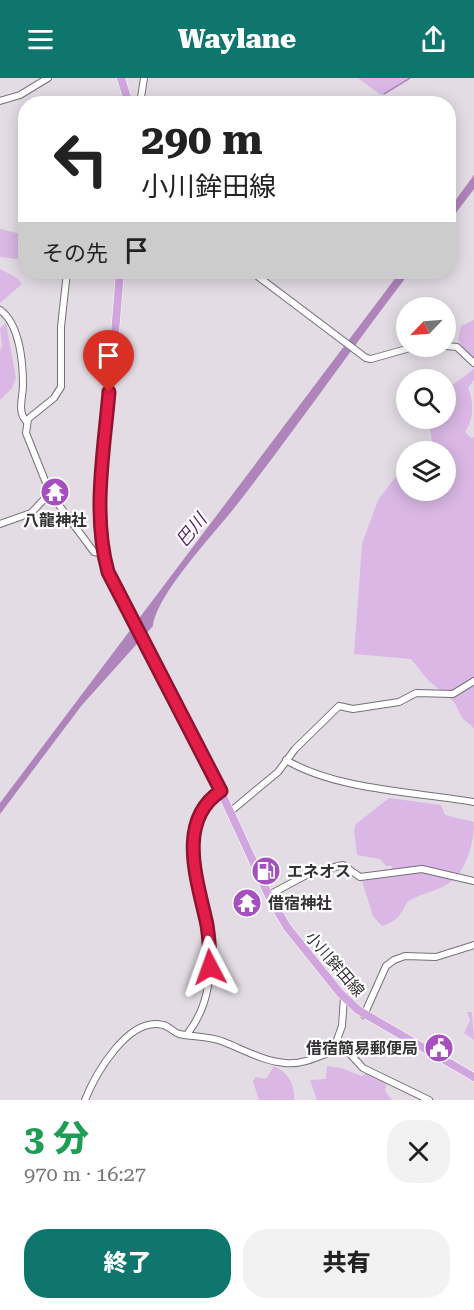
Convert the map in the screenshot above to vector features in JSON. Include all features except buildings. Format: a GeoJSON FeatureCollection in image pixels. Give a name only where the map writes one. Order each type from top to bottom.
{"type":"FeatureCollection","features":[{"type":"Feature","properties":{"kind":"main road"},"geometry":{"type":"LineString","coordinates":[[121,78],[127,96]]}},
{"type":"Feature","properties":{"kind":"main road","name":"小川鉾田線"},"geometry":{"type":"LineString","coordinates":[[119,279],[101,494],[104,555],[114,588],[221,791],[269,895],[294,936],[344,997],[364,1015],[474,1077]]}},
{"type":"Feature","properties":{"kind":"street"},"geometry":{"type":"LineString","coordinates":[[20,96],[48,78]]}},
{"type":"Feature","properties":{"kind":"street"},"geometry":{"type":"LineString","coordinates":[[141,96],[144,78]]}},
{"type":"Feature","properties":{"kind":"street"},"geometry":{"type":"LineString","coordinates":[[0,101],[18,96]]}},
{"type":"Feature","properties":{"kind":"street"},"geometry":{"type":"LineString","coordinates":[[26,421],[54,398],[61,387],[61,327],[66,279]]}},
{"type":"Feature","properties":{"kind":"street"},"geometry":{"type":"LineString","coordinates":[[261,279],[360,354],[370,359],[396,352]]}},
{"type":"Feature","properties":{"kind":"street"},"geometry":{"type":"LineString","coordinates":[[0,310],[8,317],[15,332],[24,383],[21,413],[26,421],[27,435],[50,493],[94,552],[104,555]]}},
{"type":"Feature","properties":{"kind":"street"},"geometry":{"type":"LineString","coordinates":[[456,347],[474,363]]}},
{"type":"Feature","properties":{"kind":"street"},"geometry":{"type":"LineString","coordinates":[[0,524],[31,513],[50,493]]}},
{"type":"Feature","properties":{"kind":"street"},"geometry":{"type":"LineString","coordinates":[[231,811],[270,779],[339,706],[353,709],[399,702],[416,693],[453,694],[474,681]]}},
{"type":"Feature","properties":{"kind":"street"},"geometry":{"type":"LineString","coordinates":[[286,760],[301,769],[335,780],[474,802]]}},
{"type":"Feature","properties":{"kind":"street"},"geometry":{"type":"LineString","coordinates":[[188,1033],[200,1013],[207,994],[210,967],[207,929],[194,865],[193,836],[203,810],[221,791]]}},
{"type":"Feature","properties":{"kind":"street"},"geometry":{"type":"LineString","coordinates":[[269,895],[310,873],[343,866],[360,877],[422,869],[474,881]]}},
{"type":"Feature","properties":{"kind":"street"},"geometry":{"type":"LineString","coordinates":[[364,1015],[386,966],[394,960],[405,956],[436,957],[474,945]]}},
{"type":"Feature","properties":{"kind":"street"},"geometry":{"type":"LineString","coordinates":[[85,1100],[107,1059],[118,1045],[148,1026],[164,1025],[180,1034],[188,1033],[222,1041],[253,1055],[286,1063],[306,1061],[333,1052],[338,1041],[344,997]]}},
{"type":"Feature","properties":{"kind":"street"},"geometry":{"type":"LineString","coordinates":[[338,1041],[363,1068],[412,1094],[429,1100]]}},
{"type":"Feature","properties":{"kind":"shaded area"},"geometry":{"type":"Polygon","coordinates":[[[358,78],[408,78],[381,95],[358,78]]]}},
{"type":"Feature","properties":{"kind":"shaded area"},"geometry":{"type":"Polygon","coordinates":[[[474,175],[474,189],[456,213],[456,199],[474,175]]]}},
{"type":"Feature","properties":{"kind":"shaded area"},"geometry":{"type":"Polygon","coordinates":[[[0,229],[18,233],[18,259],[0,257],[0,229]]]}},
{"type":"Feature","properties":{"kind":"shaded area"},"geometry":{"type":"Polygon","coordinates":[[[0,269],[17,278],[22,284],[0,303],[0,269]]]}},
{"type":"Feature","properties":{"kind":"shaded area"},"geometry":{"type":"Polygon","coordinates":[[[395,279],[405,279],[235,507],[187,565],[164,598],[153,626],[82,705],[0,814],[0,803],[395,279]]]}},
{"type":"Feature","properties":{"kind":"shaded area"},"geometry":{"type":"Polygon","coordinates":[[[474,320],[474,366],[458,340],[461,326],[474,320]]]}},
{"type":"Feature","properties":{"kind":"shaded area"},"geometry":{"type":"Polygon","coordinates":[[[6,323],[16,378],[12,388],[0,400],[0,351],[2,346],[0,328],[6,323]]]}},
{"type":"Feature","properties":{"kind":"shaded area"},"geometry":{"type":"Polygon","coordinates":[[[474,369],[474,380],[468,388],[472,405],[471,416],[465,432],[472,439],[474,437],[474,728],[462,718],[454,702],[428,680],[411,659],[354,654],[362,544],[378,500],[396,476],[396,501],[456,501],[456,441],[432,441],[430,429],[456,429],[456,382],[474,369]]]}},
{"type":"Feature","properties":{"kind":"shaded area"},"geometry":{"type":"Polygon","coordinates":[[[389,798],[441,805],[445,815],[474,822],[474,830],[468,857],[459,874],[441,887],[407,902],[398,917],[382,926],[373,916],[362,881],[391,874],[392,866],[386,866],[380,859],[357,855],[354,830],[356,824],[389,798]]]}},
{"type":"Feature","properties":{"kind":"shaded area"},"geometry":{"type":"Polygon","coordinates":[[[467,1012],[472,1012],[474,1040],[464,1033],[470,1020],[467,1012]]]}},
{"type":"Feature","properties":{"kind":"shaded area"},"geometry":{"type":"Polygon","coordinates":[[[274,1066],[290,1079],[294,1100],[259,1100],[253,1081],[256,1077],[266,1079],[274,1066]]]}},
{"type":"Feature","properties":{"kind":"shaded area"},"geometry":{"type":"Polygon","coordinates":[[[327,1066],[341,1068],[362,1076],[367,1073],[387,1082],[385,1091],[392,1100],[317,1100],[310,1080],[326,1079],[327,1066]]]}},
{"type":"Feature","properties":{"kind":"waterway"},"geometry":{"type":"LineString","coordinates":[[384,94],[410,78]]}},
{"type":"Feature","properties":{"kind":"place","name":"八龍神社"},"geometry":{"type":"Point","coordinates":[55,492]}},
{"type":"Feature","properties":{"kind":"place","name":"エネオス"},"geometry":{"type":"Point","coordinates":[266,871]}},
{"type":"Feature","properties":{"kind":"place","name":"借宿神社"},"geometry":{"type":"Point","coordinates":[247,903]}},
{"type":"Feature","properties":{"kind":"place","name":"借宿簡易郵便局"},"geometry":{"type":"Point","coordinates":[439,1048]}},
{"type":"Feature","properties":{"kind":"route"},"geometry":{"type":"LineString","coordinates":[[109,392],[100,504],[102,551],[114,588],[221,791],[203,810],[197,822],[192,848],[207,929],[210,967]]}},
{"type":"Feature","properties":{"kind":"water label","name":"巴川"},"geometry":{"type":"Point","coordinates":[191,530]}}]}
